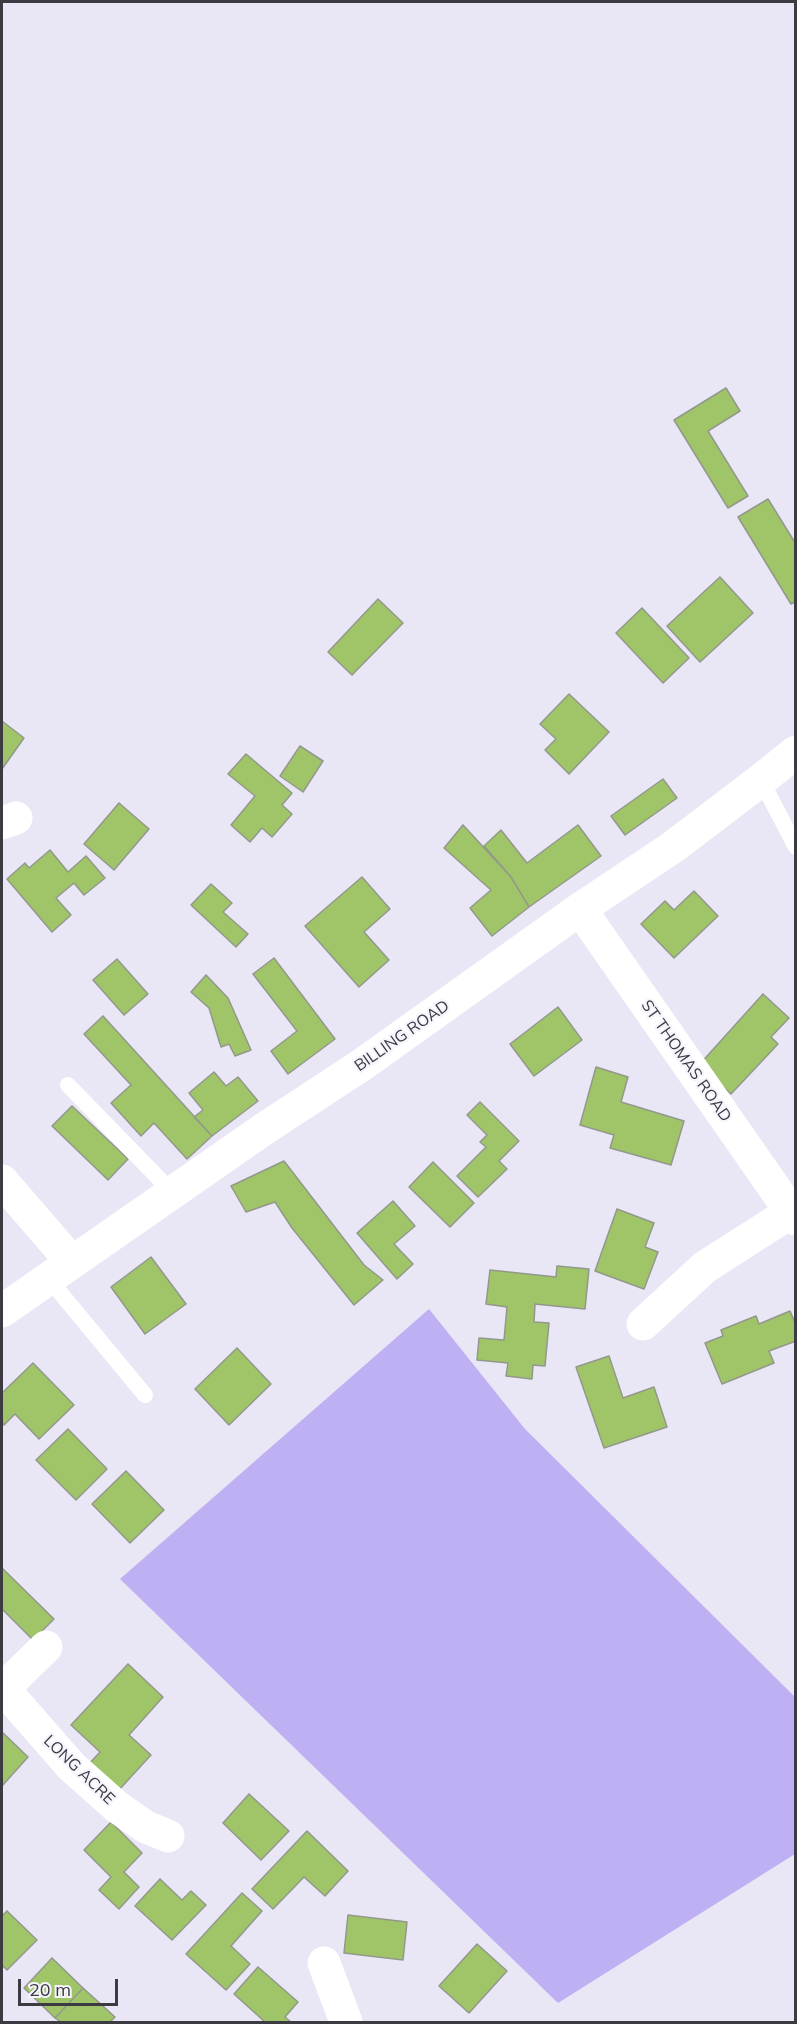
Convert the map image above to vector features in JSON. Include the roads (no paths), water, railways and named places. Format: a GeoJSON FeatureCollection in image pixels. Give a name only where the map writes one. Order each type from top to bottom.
{"type":"FeatureCollection","features":[{"type":"Feature","properties":{"kind":"street","name":"BILLING ROAD"},"geometry":{"type":"LineString","coordinates":[[2,1311],[59,1269],[363,1064],[580,909],[673,846],[795,752]]}},
{"type":"Feature","properties":{"kind":"street","name":"ST THOMAS ROAD"},"geometry":{"type":"LineString","coordinates":[[580,909],[793,1216],[705,1267],[643,1324]]}},
{"type":"Feature","properties":{"kind":"street"},"geometry":{"type":"LineString","coordinates":[[2,1181],[59,1269]]}},
{"type":"Feature","properties":{"kind":"street","name":"LONG ACRE"},"geometry":{"type":"LineString","coordinates":[[46,1647],[2,1688],[71,1766],[117,1807],[146,1827],[168,1836]]}},
{"type":"Feature","properties":{"kind":"street"},"geometry":{"type":"LineString","coordinates":[[324,1963],[346,2022]]}},
{"type":"Feature","properties":{"kind":"lane"},"geometry":{"type":"LineString","coordinates":[[761,780],[795,848]]}},
{"type":"Feature","properties":{"kind":"lane"},"geometry":{"type":"LineString","coordinates":[[68,1085],[172,1192]]}},
{"type":"Feature","properties":{"kind":"lane"},"geometry":{"type":"LineString","coordinates":[[59,1269],[145,1395]]}}]}
